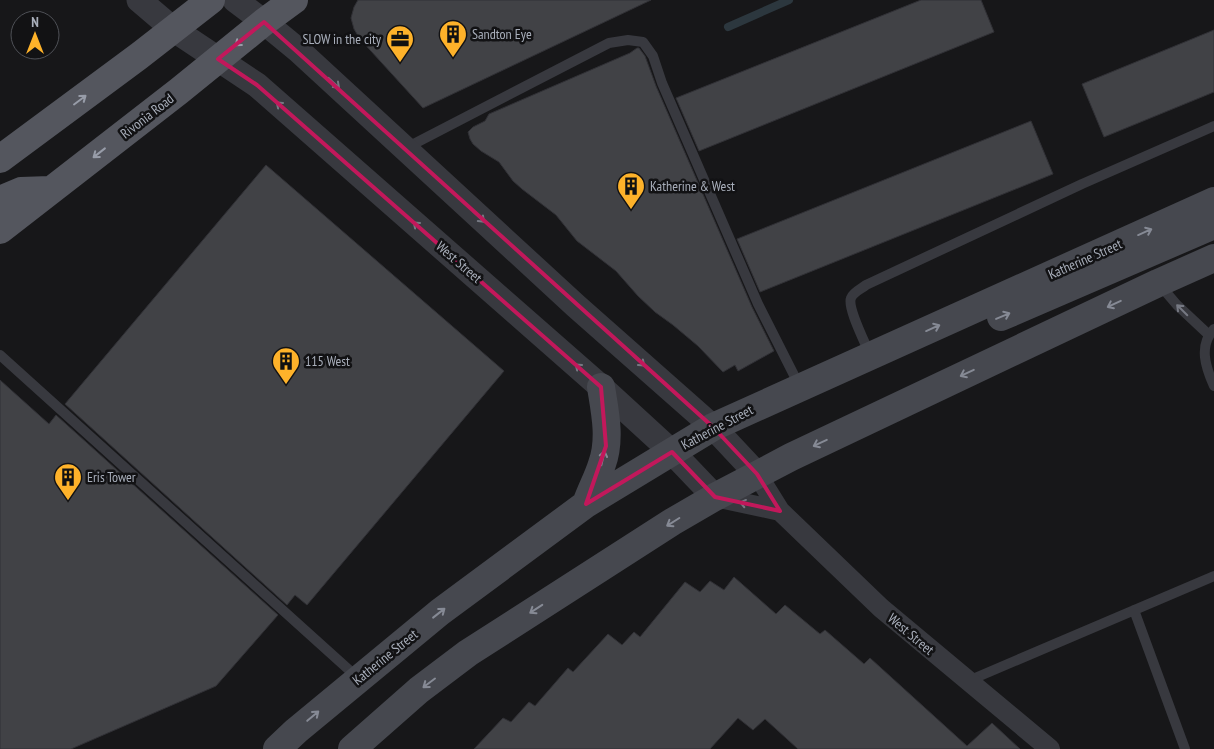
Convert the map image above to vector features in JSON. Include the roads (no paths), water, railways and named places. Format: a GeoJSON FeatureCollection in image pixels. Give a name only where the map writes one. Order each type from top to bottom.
{"type":"FeatureCollection","features":[{"type":"Feature","properties":{"kind":"main road"},"geometry":{"type":"LineString","coordinates":[[0,159],[211,0]]}},
{"type":"Feature","properties":{"kind":"main road","name":"Rivonia Road"},"geometry":{"type":"LineString","coordinates":[[0,230],[294,0]]}},
{"type":"Feature","properties":{"kind":"main road"},"geometry":{"type":"LineString","coordinates":[[0,200],[21,191],[50,190]]}},
{"type":"Feature","properties":{"kind":"main road","name":"Katherine Street"},"geometry":{"type":"LineString","coordinates":[[277,749],[359,678],[440,612],[586,504],[713,427],[1214,201]]}},
{"type":"Feature","properties":{"kind":"main road"},"geometry":{"type":"LineString","coordinates":[[713,427],[757,419],[812,399],[1214,225]]}},
{"type":"Feature","properties":{"kind":"main road"},"geometry":{"type":"LineString","coordinates":[[352,749],[419,690],[468,653],[715,496],[757,474],[1214,258]]}},
{"type":"Feature","properties":{"kind":"main road"},"geometry":{"type":"LineString","coordinates":[[586,504],[603,463],[606,446],[605,410],[600,387]]}},
{"type":"Feature","properties":{"kind":"street","name":"West Street"},"geometry":{"type":"LineString","coordinates":[[139,0],[173,29],[257,84],[600,387],[672,452],[715,496]]}},
{"type":"Feature","properties":{"kind":"street","name":"West Street"},"geometry":{"type":"LineString","coordinates":[[235,0],[298,50],[576,306],[713,427],[757,474],[780,511],[881,608],[1050,749]]}},
{"type":"Feature","properties":{"kind":"street"},"geometry":{"type":"LineString","coordinates":[[715,496],[780,511]]}},
{"type":"Feature","properties":{"kind":"lane"},"geometry":{"type":"LineString","coordinates":[[405,148],[609,43],[628,40],[643,42],[653,56],[662,83],[758,304],[800,388]]}},
{"type":"Feature","properties":{"kind":"lane"},"geometry":{"type":"LineString","coordinates":[[870,356],[853,316],[850,304],[854,293],[866,285],[1082,184],[1214,126]]}},
{"type":"Feature","properties":{"kind":"lane"},"geometry":{"type":"LineString","coordinates":[[1158,283],[1177,305],[1211,332],[1204,348],[1205,360],[1214,386]]}},
{"type":"Feature","properties":{"kind":"lane"},"geometry":{"type":"LineString","coordinates":[[0,355],[359,678]]}},
{"type":"Feature","properties":{"kind":"lane"},"geometry":{"type":"LineString","coordinates":[[968,681],[1214,576]]}},
{"type":"Feature","properties":{"kind":"lane"},"geometry":{"type":"LineString","coordinates":[[1134,610],[1185,749]]}},
{"type":"Feature","properties":{"kind":"waterway"},"geometry":{"type":"LineString","coordinates":[[728,27],[789,0]]}},
{"type":"Feature","properties":{"kind":"place","name":"Sandton Eye"},"geometry":{"type":"Point","coordinates":[453,58]}},
{"type":"Feature","properties":{"kind":"place","name":"SLOW in the city"},"geometry":{"type":"Point","coordinates":[400,63]}},
{"type":"Feature","properties":{"kind":"place","name":"Katherine & West"},"geometry":{"type":"Point","coordinates":[631,210]}},
{"type":"Feature","properties":{"kind":"place","name":"115 West"},"geometry":{"type":"Point","coordinates":[286,385]}},
{"type":"Feature","properties":{"kind":"place","name":"Eris Tower"},"geometry":{"type":"Point","coordinates":[68,501]}}]}
